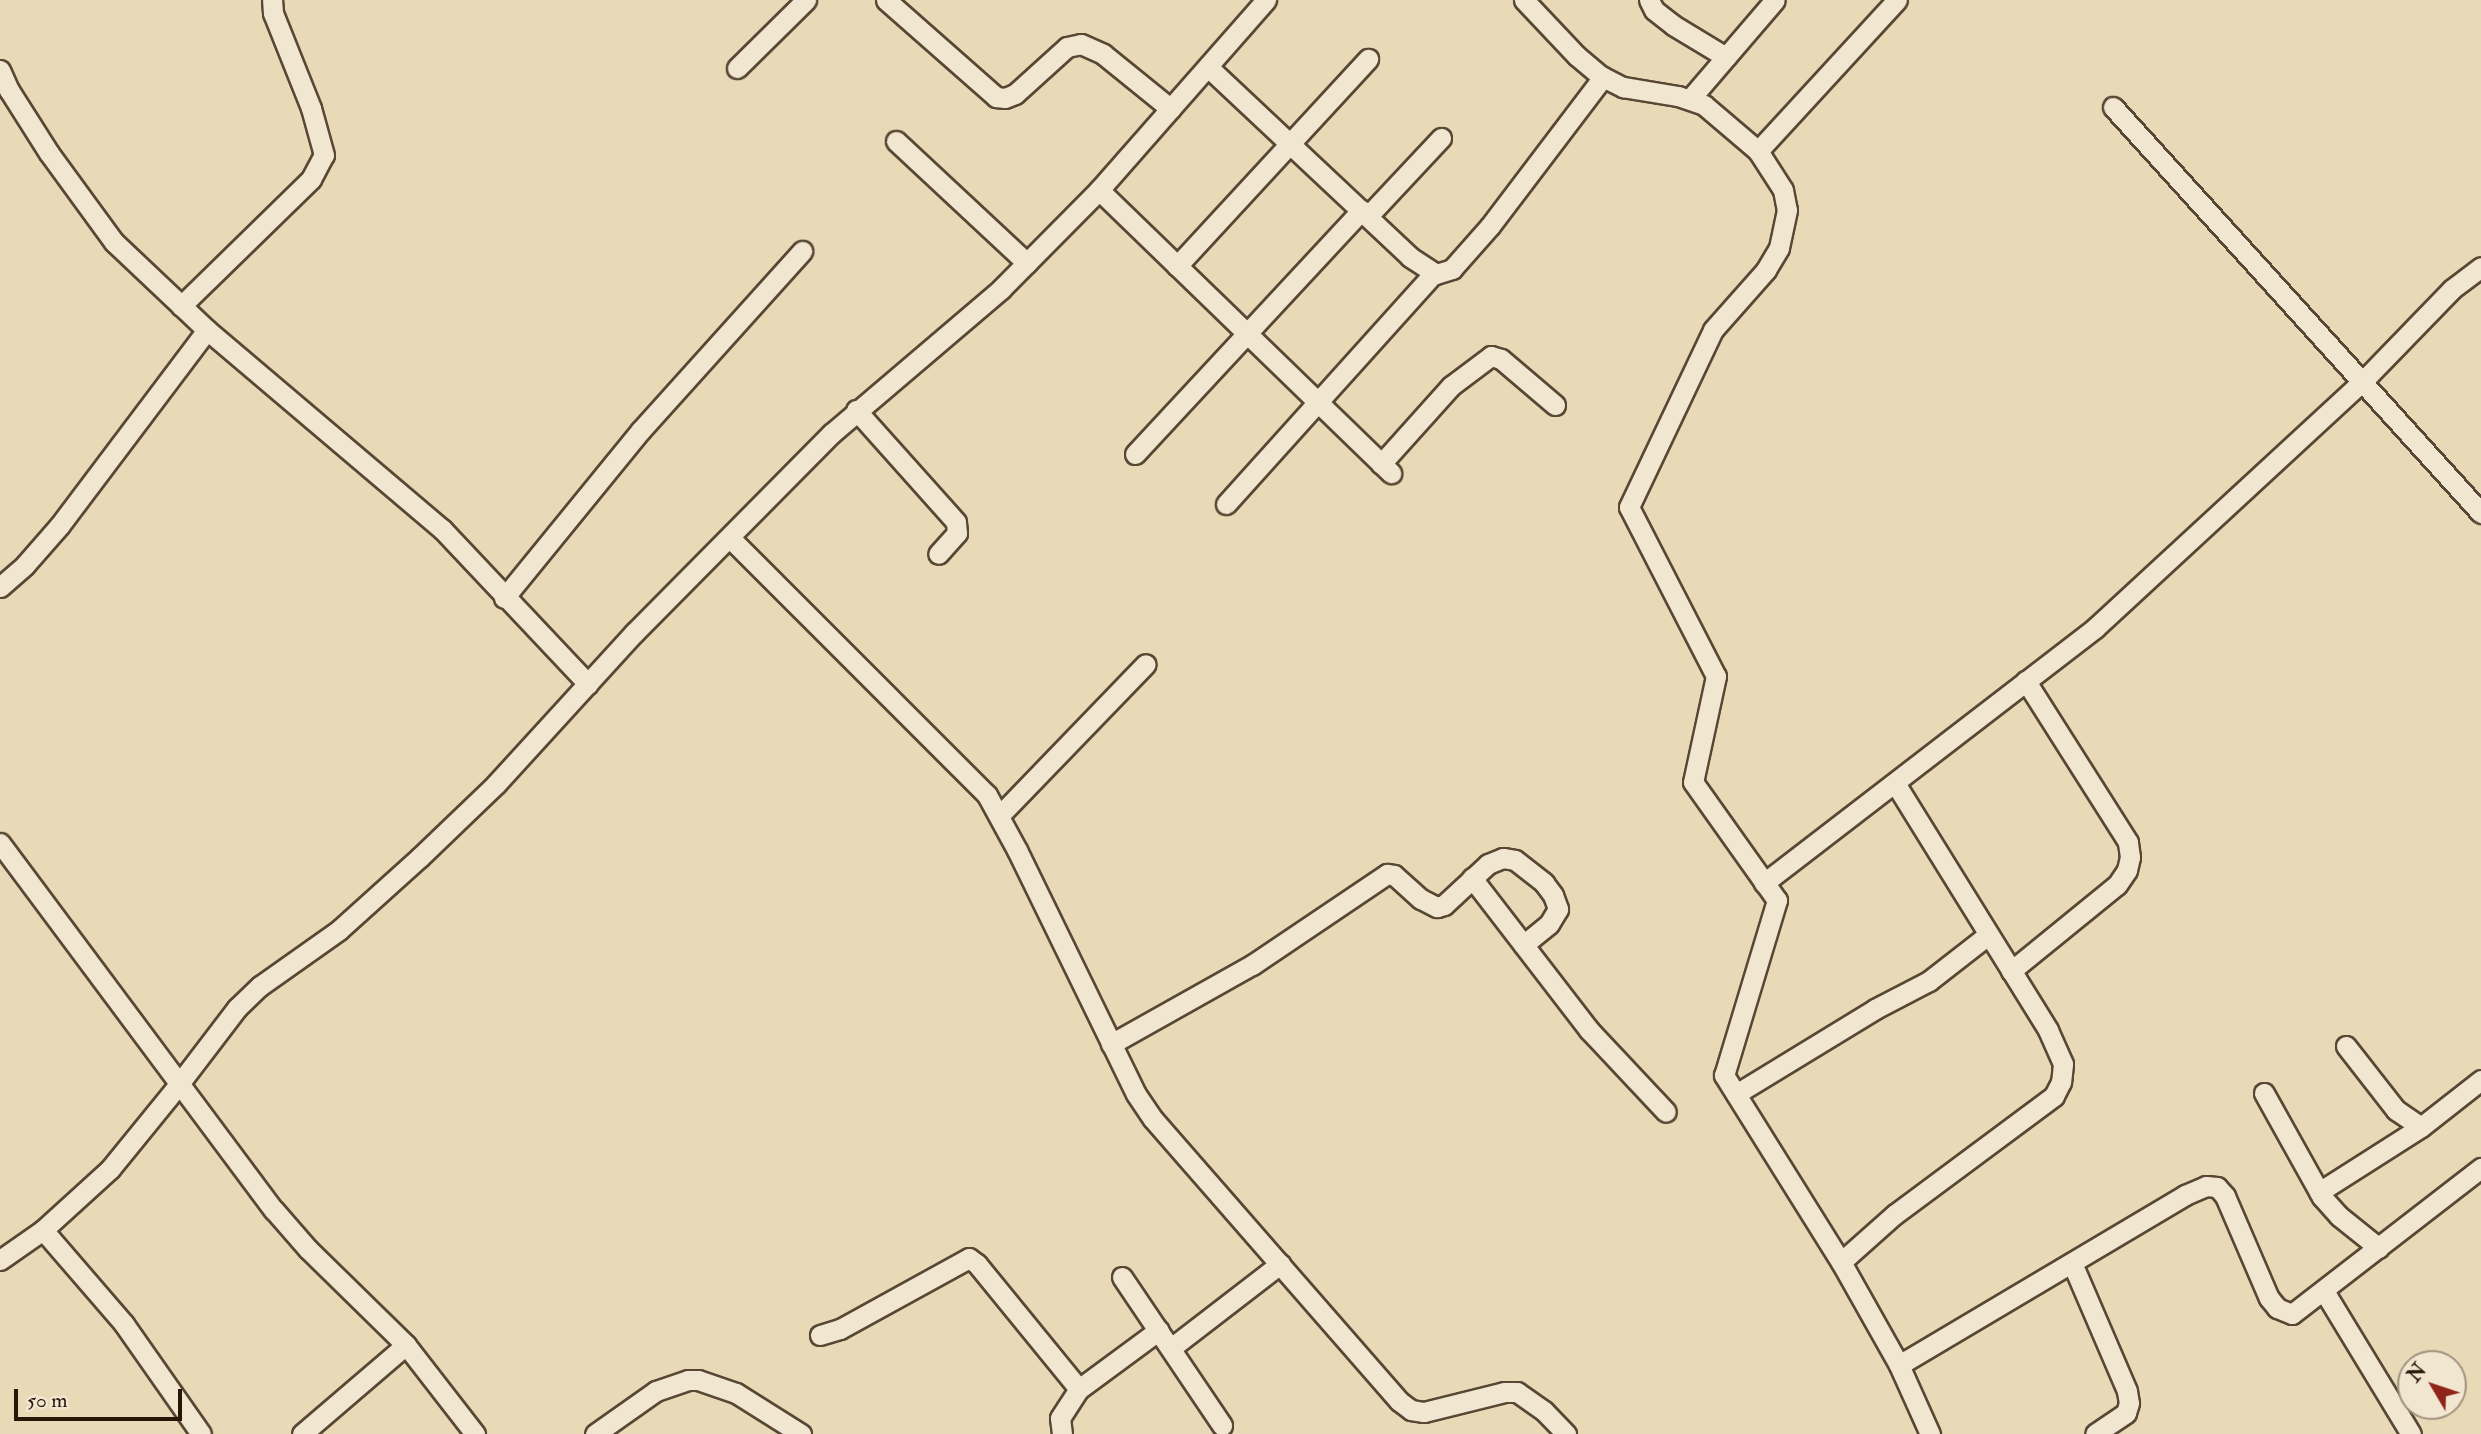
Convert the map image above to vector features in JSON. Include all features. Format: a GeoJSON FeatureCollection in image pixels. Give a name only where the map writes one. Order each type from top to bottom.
{"type":"FeatureCollection","features":[{"type":"Feature","properties":{"kind":"street"},"geometry":{"type":"LineString","coordinates":[[181,306],[311,179],[324,155],[311,108],[273,13],[272,0]]}},
{"type":"Feature","properties":{"kind":"street"},"geometry":{"type":"LineString","coordinates":[[737,68],[806,0]]}},
{"type":"Feature","properties":{"kind":"street"},"geometry":{"type":"LineString","coordinates":[[886,0],[996,97],[1005,98],[1015,93],[1067,47],[1081,44],[1103,54],[1171,109]]}},
{"type":"Feature","properties":{"kind":"street"},"geometry":{"type":"LineString","coordinates":[[0,1261],[43,1230],[110,1169],[237,1008],[260,986],[339,930],[393,882],[496,784],[668,598],[856,410],[963,324],[1027,263],[1099,190],[1266,0]]}},
{"type":"Feature","properties":{"kind":"street"},"geometry":{"type":"LineString","coordinates":[[1524,0],[1577,56],[1603,77],[1623,88],[1690,99],[1734,128],[1758,151],[1783,190],[1787,210],[1779,248],[1766,270],[1713,330],[1629,507],[1716,676],[1693,782],[1777,900],[1724,1075],[1841,1262],[1899,1365],[1930,1434]]}},
{"type":"Feature","properties":{"kind":"street"},"geometry":{"type":"LineString","coordinates":[[1649,0],[1654,10],[1673,25],[1726,57]]}},
{"type":"Feature","properties":{"kind":"street"},"geometry":{"type":"LineString","coordinates":[[1690,99],[1775,0]]}},
{"type":"Feature","properties":{"kind":"street"},"geometry":{"type":"LineString","coordinates":[[1758,151],[1897,0]]}},
{"type":"Feature","properties":{"kind":"street"},"geometry":{"type":"LineString","coordinates":[[1177,266],[1368,60]]}},
{"type":"Feature","properties":{"kind":"street"},"geometry":{"type":"LineString","coordinates":[[1208,67],[1291,142],[1420,266],[1433,274]]}},
{"type":"Feature","properties":{"kind":"street"},"geometry":{"type":"LineString","coordinates":[[0,70],[9,90],[96,220],[136,265],[208,330],[442,529],[588,684]]}},
{"type":"Feature","properties":{"kind":"street"},"geometry":{"type":"LineString","coordinates":[[1226,504],[1433,274],[1452,269],[1490,226],[1603,77]]}},
{"type":"Feature","properties":{"kind":"street"},"geometry":{"type":"LineString","coordinates":[[2113,107],[2481,513]]}},
{"type":"Feature","properties":{"kind":"street"},"geometry":{"type":"LineString","coordinates":[[1135,454],[1246,333],[1441,138]]}},
{"type":"Feature","properties":{"kind":"street"},"geometry":{"type":"LineString","coordinates":[[896,141],[1027,263]]}},
{"type":"Feature","properties":{"kind":"street"},"geometry":{"type":"LineString","coordinates":[[1099,190],[1386,468],[1451,386],[1491,356],[1501,359],[1555,405]]}},
{"type":"Feature","properties":{"kind":"street"},"geometry":{"type":"LineString","coordinates":[[505,598],[640,430],[802,251]]}},
{"type":"Feature","properties":{"kind":"street"},"geometry":{"type":"LineString","coordinates":[[1764,883],[2095,628],[2362,382],[2419,320],[2481,267]]}},
{"type":"Feature","properties":{"kind":"street"},"geometry":{"type":"LineString","coordinates":[[0,587],[25,565],[60,525],[208,330]]}},
{"type":"Feature","properties":{"kind":"street"},"geometry":{"type":"LineString","coordinates":[[856,410],[956,522],[957,533],[937,554]]}},
{"type":"Feature","properties":{"kind":"street"},"geometry":{"type":"LineString","coordinates":[[730,538],[976,781],[999,816],[1136,1094],[1153,1119],[1408,1409],[1420,1412],[1443,1410],[1504,1392],[1517,1392],[1544,1411],[1566,1434]]}},
{"type":"Feature","properties":{"kind":"street"},"geometry":{"type":"LineString","coordinates":[[999,816],[1146,664]]}},
{"type":"Feature","properties":{"kind":"street"},"geometry":{"type":"LineString","coordinates":[[2011,971],[2117,885],[2127,870],[2130,857],[2128,842],[2026,681]]}},
{"type":"Feature","properties":{"kind":"street"},"geometry":{"type":"LineString","coordinates":[[1841,1262],[1895,1214],[2054,1096],[2061,1082],[2063,1064],[2060,1051],[1895,783]]}},
{"type":"Feature","properties":{"kind":"street"},"geometry":{"type":"LineString","coordinates":[[0,843],[282,1220],[406,1345],[475,1434]]}},
{"type":"Feature","properties":{"kind":"street"},"geometry":{"type":"LineString","coordinates":[[1111,1044],[1252,965],[1382,876],[1394,876],[1421,899],[1437,907],[1444,905],[1488,864],[1509,858],[1532,871],[1550,891],[1557,904],[1556,917],[1523,945]]}},
{"type":"Feature","properties":{"kind":"street"},"geometry":{"type":"LineString","coordinates":[[1472,878],[1589,1030],[1666,1112]]}},
{"type":"Feature","properties":{"kind":"street"},"geometry":{"type":"LineString","coordinates":[[1736,1094],[1875,1009],[1929,981],[1988,935]]}},
{"type":"Feature","properties":{"kind":"street"},"geometry":{"type":"LineString","coordinates":[[2346,1046],[2396,1110],[2421,1126]]}},
{"type":"Feature","properties":{"kind":"street"},"geometry":{"type":"LineString","coordinates":[[2319,1192],[2421,1126],[2481,1080]]}},
{"type":"Feature","properties":{"kind":"street"},"geometry":{"type":"LineString","coordinates":[[2264,1093],[2319,1192],[2339,1216],[2379,1248]]}},
{"type":"Feature","properties":{"kind":"street"},"geometry":{"type":"LineString","coordinates":[[1899,1365],[2185,1195],[2206,1186],[2217,1187],[2233,1212],[2269,1298],[2277,1308],[2292,1314],[2481,1168]]}},
{"type":"Feature","properties":{"kind":"street"},"geometry":{"type":"LineString","coordinates":[[43,1230],[124,1324],[201,1434]]}},
{"type":"Feature","properties":{"kind":"street"},"geometry":{"type":"LineString","coordinates":[[820,1335],[840,1329],[969,1258],[978,1264],[1079,1388]]}},
{"type":"Feature","properties":{"kind":"street"},"geometry":{"type":"LineString","coordinates":[[2072,1263],[2127,1391],[2129,1403],[2126,1413],[2095,1434]]}},
{"type":"Feature","properties":{"kind":"street"},"geometry":{"type":"LineString","coordinates":[[1171,1348],[1280,1264]]}},
{"type":"Feature","properties":{"kind":"street"},"geometry":{"type":"LineString","coordinates":[[1122,1277],[1223,1425]]}},
{"type":"Feature","properties":{"kind":"street"},"geometry":{"type":"LineString","coordinates":[[2324,1291],[2411,1434]]}},
{"type":"Feature","properties":{"kind":"street"},"geometry":{"type":"LineString","coordinates":[[1062,1434],[1060,1418],[1079,1388],[1158,1330]]}},
{"type":"Feature","properties":{"kind":"street"},"geometry":{"type":"LineString","coordinates":[[302,1434],[406,1345]]}},
{"type":"Feature","properties":{"kind":"street"},"geometry":{"type":"LineString","coordinates":[[595,1434],[656,1391],[688,1380],[698,1380],[736,1392],[801,1434]]}}]}
